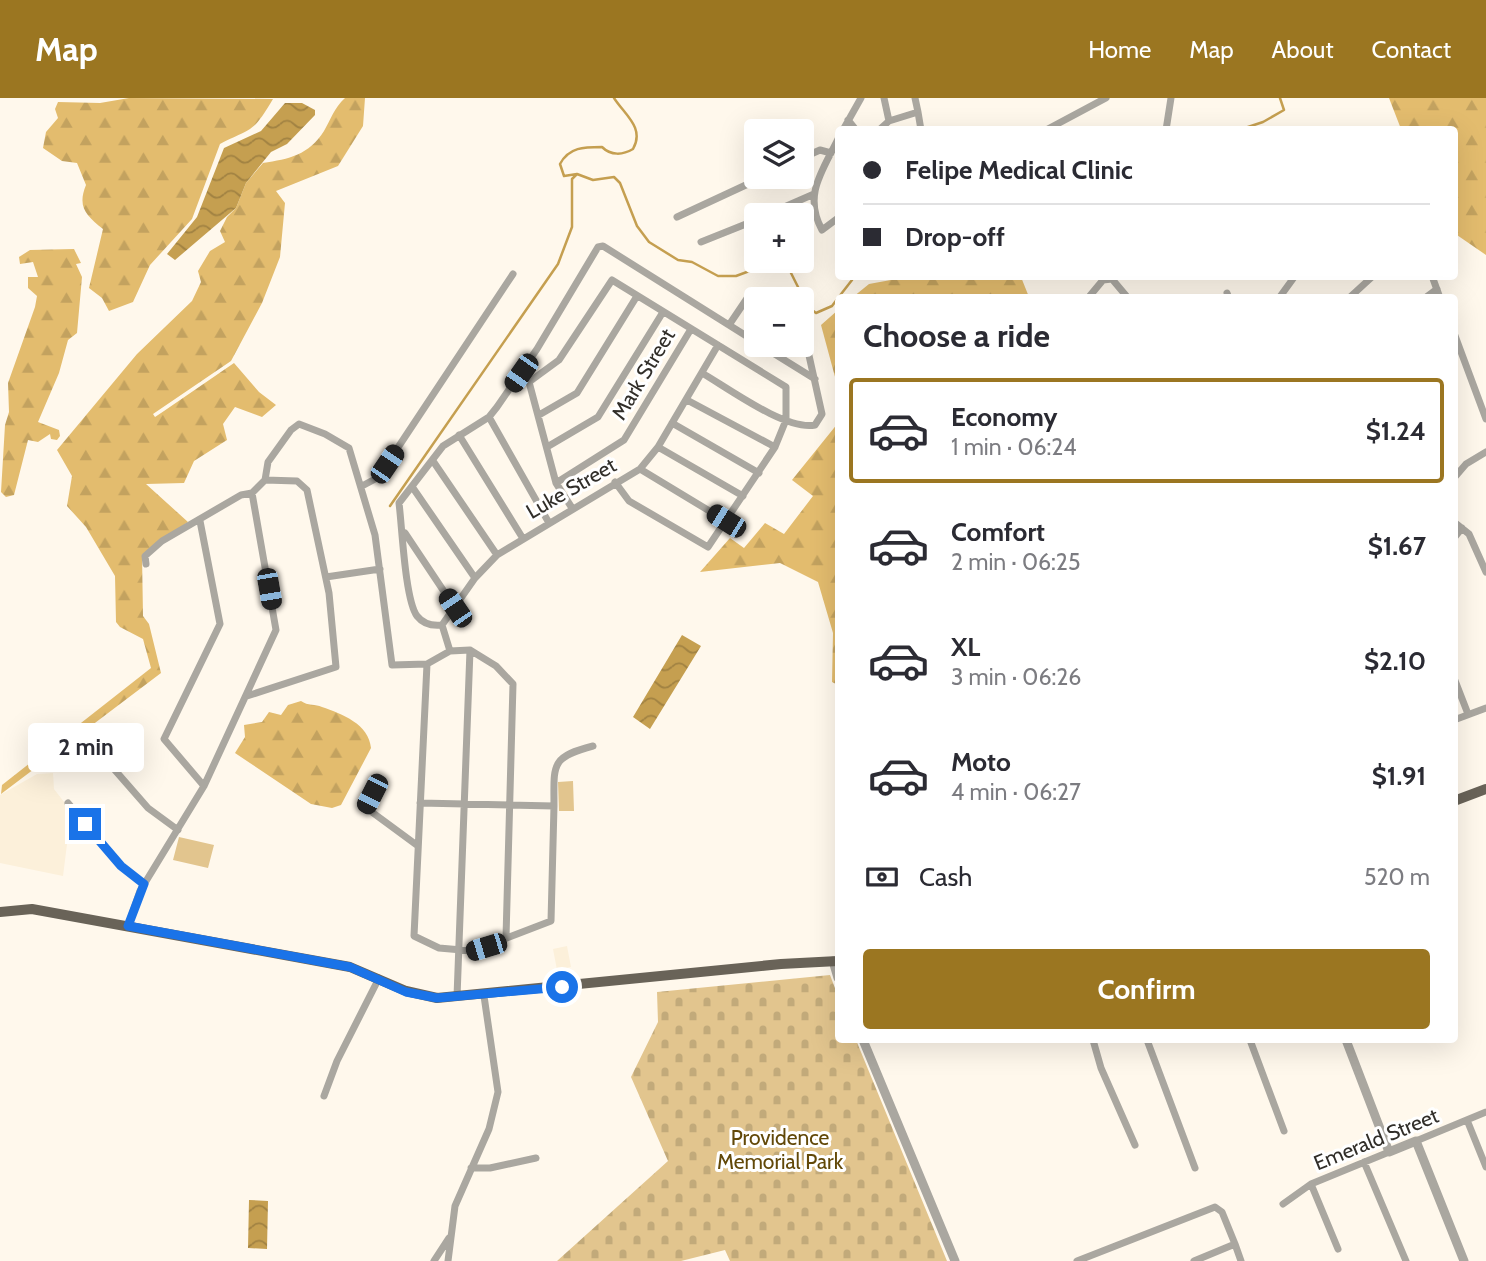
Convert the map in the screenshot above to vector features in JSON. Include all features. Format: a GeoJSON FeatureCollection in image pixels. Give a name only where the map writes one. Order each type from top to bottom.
{"type":"FeatureCollection","features":[{"type":"Feature","properties":{"kind":"main road"},"geometry":{"type":"LineString","coordinates":[[1458,800],[1486,789]]}},
{"type":"Feature","properties":{"kind":"main road"},"geometry":{"type":"LineString","coordinates":[[0,912],[32,909],[350,967],[419,996],[484,996],[750,967],[835,961]]}},
{"type":"Feature","properties":{"kind":"street"},"geometry":{"type":"LineString","coordinates":[[845,126],[861,98]]}},
{"type":"Feature","properties":{"kind":"street"},"geometry":{"type":"LineString","coordinates":[[884,98],[889,121]]}},
{"type":"Feature","properties":{"kind":"street"},"geometry":{"type":"LineString","coordinates":[[915,98],[920,126]]}},
{"type":"Feature","properties":{"kind":"street"},"geometry":{"type":"LineString","coordinates":[[1052,126],[1089,102],[1107,98]]}},
{"type":"Feature","properties":{"kind":"street"},"geometry":{"type":"LineString","coordinates":[[1167,126],[1171,98]]}},
{"type":"Feature","properties":{"kind":"street"},"geometry":{"type":"LineString","coordinates":[[883,126],[889,121],[918,112]]}},
{"type":"Feature","properties":{"kind":"street"},"geometry":{"type":"LineString","coordinates":[[848,120],[853,126]]}},
{"type":"Feature","properties":{"kind":"street"},"geometry":{"type":"LineString","coordinates":[[835,145],[814,194],[812,212],[822,230],[835,220]]}},
{"type":"Feature","properties":{"kind":"street"},"geometry":{"type":"LineString","coordinates":[[814,153],[820,150],[831,153]]}},
{"type":"Feature","properties":{"kind":"street"},"geometry":{"type":"LineString","coordinates":[[677,217],[744,186]]}},
{"type":"Feature","properties":{"kind":"street"},"geometry":{"type":"LineString","coordinates":[[793,203],[814,194]]}},
{"type":"Feature","properties":{"kind":"street"},"geometry":{"type":"LineString","coordinates":[[701,242],[744,225]]}},
{"type":"Feature","properties":{"kind":"street"},"geometry":{"type":"LineString","coordinates":[[450,652],[442,625],[431,626],[418,617],[411,600],[399,503],[443,446],[489,417],[521,373],[599,246],[744,335]]}},
{"type":"Feature","properties":{"kind":"street"},"geometry":{"type":"LineString","coordinates":[[362,486],[371,483],[387,464],[513,274]]}},
{"type":"Feature","properties":{"kind":"street"},"geometry":{"type":"LineString","coordinates":[[529,382],[559,360],[612,279],[786,387],[786,420],[775,447],[708,547],[629,501],[615,482]]}},
{"type":"Feature","properties":{"kind":"street"},"geometry":{"type":"LineString","coordinates":[[1092,294],[1103,281],[1108,280]]}},
{"type":"Feature","properties":{"kind":"street"},"geometry":{"type":"LineString","coordinates":[[1113,280],[1125,294]]}},
{"type":"Feature","properties":{"kind":"street"},"geometry":{"type":"LineString","coordinates":[[1353,294],[1369,280]]}},
{"type":"Feature","properties":{"kind":"street"},"geometry":{"type":"LineString","coordinates":[[539,415],[577,393],[637,296]]}},
{"type":"Feature","properties":{"kind":"street"},"geometry":{"type":"LineString","coordinates":[[729,325],[744,303]]}},
{"type":"Feature","properties":{"kind":"street"},"geometry":{"type":"LineString","coordinates":[[547,447],[598,417],[663,312]]}},
{"type":"Feature","properties":{"kind":"street","name":"Mark Street"},"geometry":{"type":"LineString","coordinates":[[556,483],[624,440],[691,329]]}},
{"type":"Feature","properties":{"kind":"street"},"geometry":{"type":"LineString","coordinates":[[1458,343],[1486,418]]}},
{"type":"Feature","properties":{"kind":"street","name":"Luke Street"},"geometry":{"type":"LineString","coordinates":[[442,625],[475,578],[497,555],[522,537],[640,468],[687,400],[718,345]]}},
{"type":"Feature","properties":{"kind":"street"},"geometry":{"type":"LineString","coordinates":[[1458,359],[1463,356]]}},
{"type":"Feature","properties":{"kind":"street"},"geometry":{"type":"LineString","coordinates":[[779,357],[815,379]]}},
{"type":"Feature","properties":{"kind":"street"},"geometry":{"type":"LineString","coordinates":[[702,373],[786,420],[804,426],[820,423],[822,414],[810,357]]}},
{"type":"Feature","properties":{"kind":"street"},"geometry":{"type":"LineString","coordinates":[[521,373],[529,382],[556,483],[572,508]]}},
{"type":"Feature","properties":{"kind":"street"},"geometry":{"type":"LineString","coordinates":[[687,400],[775,447]]}},
{"type":"Feature","properties":{"kind":"street"},"geometry":{"type":"LineString","coordinates":[[489,417],[550,523]]}},
{"type":"Feature","properties":{"kind":"street"},"geometry":{"type":"LineString","coordinates":[[672,423],[759,472]]}},
{"type":"Feature","properties":{"kind":"street"},"geometry":{"type":"LineString","coordinates":[[145,564],[145,556],[162,541],[241,495],[251,493],[265,480],[268,461],[291,430],[299,424],[325,434],[349,448],[362,486],[380,569],[392,666],[427,664],[450,652],[470,650],[496,666],[513,684],[506,937]]}},
{"type":"Feature","properties":{"kind":"street"},"geometry":{"type":"LineString","coordinates":[[459,435],[522,537]]}},
{"type":"Feature","properties":{"kind":"street"},"geometry":{"type":"LineString","coordinates":[[657,447],[743,496]]}},
{"type":"Feature","properties":{"kind":"street"},"geometry":{"type":"LineString","coordinates":[[1458,473],[1466,464],[1486,452]]}},
{"type":"Feature","properties":{"kind":"street"},"geometry":{"type":"LineString","coordinates":[[433,461],[497,555]]}},
{"type":"Feature","properties":{"kind":"street"},"geometry":{"type":"LineString","coordinates":[[640,468],[726,521]]}},
{"type":"Feature","properties":{"kind":"street"},"geometry":{"type":"LineString","coordinates":[[247,696],[336,667],[326,577],[307,490],[297,481],[265,480]]}},
{"type":"Feature","properties":{"kind":"street"},"geometry":{"type":"LineString","coordinates":[[413,488],[475,578]]}},
{"type":"Feature","properties":{"kind":"street"},"geometry":{"type":"LineString","coordinates":[[128,926],[144,884],[204,786],[276,630],[251,493]]}},
{"type":"Feature","properties":{"kind":"street"},"geometry":{"type":"LineString","coordinates":[[200,521],[220,624],[164,739],[204,786]]}},
{"type":"Feature","properties":{"kind":"street"},"geometry":{"type":"LineString","coordinates":[[1458,525],[1474,542],[1486,572]]}},
{"type":"Feature","properties":{"kind":"street"},"geometry":{"type":"LineString","coordinates":[[1458,533],[1462,528]]}},
{"type":"Feature","properties":{"kind":"street"},"geometry":{"type":"LineString","coordinates":[[403,530],[455,608]]}},
{"type":"Feature","properties":{"kind":"street"},"geometry":{"type":"LineString","coordinates":[[326,577],[380,569]]}},
{"type":"Feature","properties":{"kind":"street"},"geometry":{"type":"LineString","coordinates":[[457,998],[470,650]]}},
{"type":"Feature","properties":{"kind":"street"},"geometry":{"type":"LineString","coordinates":[[427,664],[414,936],[439,948],[459,952],[473,951],[551,921],[554,769],[565,754],[593,746]]}},
{"type":"Feature","properties":{"kind":"street"},"geometry":{"type":"LineString","coordinates":[[1458,689],[1468,715]]}},
{"type":"Feature","properties":{"kind":"street"},"geometry":{"type":"LineString","coordinates":[[1458,719],[1486,708]]}},
{"type":"Feature","properties":{"kind":"street"},"geometry":{"type":"LineString","coordinates":[[86,737],[148,808],[178,830]]}},
{"type":"Feature","properties":{"kind":"street"},"geometry":{"type":"LineString","coordinates":[[379,781],[365,807],[418,846]]}},
{"type":"Feature","properties":{"kind":"street"},"geometry":{"type":"LineString","coordinates":[[68,803],[121,866],[144,884]]}},
{"type":"Feature","properties":{"kind":"street"},"geometry":{"type":"LineString","coordinates":[[420,803],[554,806]]}},
{"type":"Feature","properties":{"kind":"street"},"geometry":{"type":"LineString","coordinates":[[324,1096],[337,1061],[379,978]]}},
{"type":"Feature","properties":{"kind":"street"},"geometry":{"type":"LineString","coordinates":[[448,1261],[455,1206],[489,1129],[498,1092],[484,996]]}},
{"type":"Feature","properties":{"kind":"street"},"geometry":{"type":"LineString","coordinates":[[864,1043],[955,1261]]}},
{"type":"Feature","properties":{"kind":"street"},"geometry":{"type":"LineString","coordinates":[[1094,1043],[1101,1068],[1135,1145]]}},
{"type":"Feature","properties":{"kind":"street"},"geometry":{"type":"LineString","coordinates":[[1148,1043],[1195,1168]]}},
{"type":"Feature","properties":{"kind":"street"},"geometry":{"type":"LineString","coordinates":[[1251,1043],[1284,1131]]}},
{"type":"Feature","properties":{"kind":"street"},"geometry":{"type":"LineString","coordinates":[[1347,1043],[1389,1152]]}},
{"type":"Feature","properties":{"kind":"street","name":"Emerald Street"},"geometry":{"type":"LineString","coordinates":[[1283,1204],[1311,1184],[1486,1112]]}},
{"type":"Feature","properties":{"kind":"street"},"geometry":{"type":"LineString","coordinates":[[1467,1120],[1486,1167]]}},
{"type":"Feature","properties":{"kind":"street"},"geometry":{"type":"LineString","coordinates":[[1416,1141],[1464,1261]]}},
{"type":"Feature","properties":{"kind":"street"},"geometry":{"type":"LineString","coordinates":[[471,1168],[489,1168],[536,1158]]}},
{"type":"Feature","properties":{"kind":"street"},"geometry":{"type":"LineString","coordinates":[[1364,1162],[1406,1261]]}},
{"type":"Feature","properties":{"kind":"street"},"geometry":{"type":"LineString","coordinates":[[1311,1184],[1338,1249]]}},
{"type":"Feature","properties":{"kind":"street"},"geometry":{"type":"LineString","coordinates":[[1077,1261],[1215,1207],[1222,1212],[1241,1261]]}},
{"type":"Feature","properties":{"kind":"street"},"geometry":{"type":"LineString","coordinates":[[433,1261],[450,1237]]}},
{"type":"Feature","properties":{"kind":"street"},"geometry":{"type":"LineString","coordinates":[[1194,1261],[1235,1244]]}},
{"type":"Feature","properties":{"kind":"shaded area"},"geometry":{"type":"Polygon","coordinates":[[[53,773],[54,789],[82,825],[68,836],[63,876],[0,863],[0,795],[37,774],[53,773]]]}},
{"type":"Feature","properties":{"kind":"shaded area"},"geometry":{"type":"Polygon","coordinates":[[[567,946],[571,967],[557,970],[553,949],[567,946]]]}},
{"type":"Feature","properties":{"kind":"green space"},"geometry":{"type":"Polygon","coordinates":[[[129,98],[273,99],[256,124],[246,132],[220,144],[192,219],[150,265],[133,302],[109,311],[102,298],[89,288],[103,229],[83,205],[86,185],[77,163],[62,161],[43,148],[46,132],[58,118],[55,109],[58,102],[100,103],[129,98]]]}},
{"type":"Feature","properties":{"kind":"green space"},"geometry":{"type":"Polygon","coordinates":[[[345,98],[365,98],[363,126],[338,166],[276,191],[285,203],[280,257],[262,303],[231,361],[153,414],[155,417],[234,363],[259,392],[276,405],[262,417],[235,407],[223,424],[227,440],[194,461],[184,483],[146,484],[188,522],[142,555],[143,616],[149,624],[161,673],[1,794],[2,785],[151,668],[143,639],[116,622],[115,576],[86,527],[67,506],[72,476],[57,450],[137,354],[192,301],[201,282],[198,271],[210,251],[225,242],[220,231],[227,217],[236,208],[246,183],[263,163],[290,157],[312,146],[345,98]]]}},
{"type":"Feature","properties":{"kind":"green space"},"geometry":{"type":"Polygon","coordinates":[[[1389,98],[1486,98],[1486,255],[1458,236],[1458,126],[1400,126],[1389,98]]]}},
{"type":"Feature","properties":{"kind":"green space"},"geometry":{"type":"Polygon","coordinates":[[[74,249],[81,263],[76,264],[82,277],[77,333],[68,340],[59,373],[38,422],[59,430],[60,436],[57,440],[51,439],[50,434],[38,442],[28,440],[14,495],[6,497],[1,492],[5,425],[9,412],[8,383],[37,296],[28,288],[28,277],[38,277],[33,262],[20,264],[19,257],[30,250],[74,249]]]}},
{"type":"Feature","properties":{"kind":"green space"},"geometry":{"type":"Polygon","coordinates":[[[891,280],[1022,280],[1028,294],[857,294],[869,284],[891,280]]]}},
{"type":"Feature","properties":{"kind":"green space"},"geometry":{"type":"Polygon","coordinates":[[[835,313],[835,377],[821,325],[835,313]]]}},
{"type":"Feature","properties":{"kind":"green space"},"geometry":{"type":"Polygon","coordinates":[[[835,427],[835,684],[832,682],[833,633],[818,582],[780,563],[700,572],[730,538],[744,548],[765,523],[784,534],[813,496],[792,480],[835,427]]]}},
{"type":"Feature","properties":{"kind":"green space"},"geometry":{"type":"Polygon","coordinates":[[[301,701],[353,721],[360,726],[369,740],[371,748],[341,805],[332,808],[311,804],[235,753],[245,737],[244,725],[262,722],[269,712],[281,715],[288,705],[301,701]]]}},
{"type":"Feature","properties":{"kind":"green space"},"geometry":{"type":"Polygon","coordinates":[[[573,781],[574,811],[559,811],[558,782],[573,781]]]}},
{"type":"Feature","properties":{"kind":"green space"},"geometry":{"type":"Polygon","coordinates":[[[179,837],[214,845],[208,868],[173,860],[179,837]]]}},
{"type":"Feature","properties":{"kind":"green space","name":"Providence Memorial Park"},"geometry":{"type":"Polygon","coordinates":[[[830,975],[835,988],[835,1043],[857,1043],[947,1261],[730,1261],[725,1250],[681,1261],[557,1261],[668,1161],[631,1077],[658,1022],[657,992],[830,975]]]}},
{"type":"Feature","properties":{"kind":"water"},"geometry":{"type":"Polygon","coordinates":[[[285,103],[302,103],[315,110],[315,115],[287,144],[271,152],[246,183],[236,208],[175,260],[167,254],[197,217],[224,148],[261,131],[285,103]]]}},
{"type":"Feature","properties":{"kind":"water"},"geometry":{"type":"Polygon","coordinates":[[[682,635],[701,646],[650,729],[633,717],[682,635]]]}},
{"type":"Feature","properties":{"kind":"water"},"geometry":{"type":"Polygon","coordinates":[[[249,1200],[268,1201],[267,1249],[248,1248],[249,1200]]]}},
{"type":"Feature","properties":{"kind":"waterway"},"geometry":{"type":"LineString","coordinates":[[614,98],[635,128],[637,135],[633,149],[617,154],[602,147],[572,151],[560,164],[564,176],[577,174],[593,180],[614,177],[620,183],[637,226],[649,242],[678,260],[692,262],[718,276],[736,276],[771,263],[787,265],[808,307],[816,313],[835,302]]}},
{"type":"Feature","properties":{"kind":"waterway"},"geometry":{"type":"LineString","coordinates":[[1251,126],[1284,110],[1280,98]]}},
{"type":"Feature","properties":{"kind":"waterway"},"geometry":{"type":"LineString","coordinates":[[390,506],[558,264],[572,227],[572,179],[577,174]]}},
{"type":"Feature","properties":{"kind":"waterway"},"geometry":{"type":"LineString","coordinates":[[841,294],[852,280]]}},
{"type":"Feature","properties":{"kind":"route"},"geometry":{"type":"LineString","coordinates":[[85,824],[121,866],[144,884],[135,901],[128,926],[350,967],[419,996],[457,998],[562,987]]}}]}
